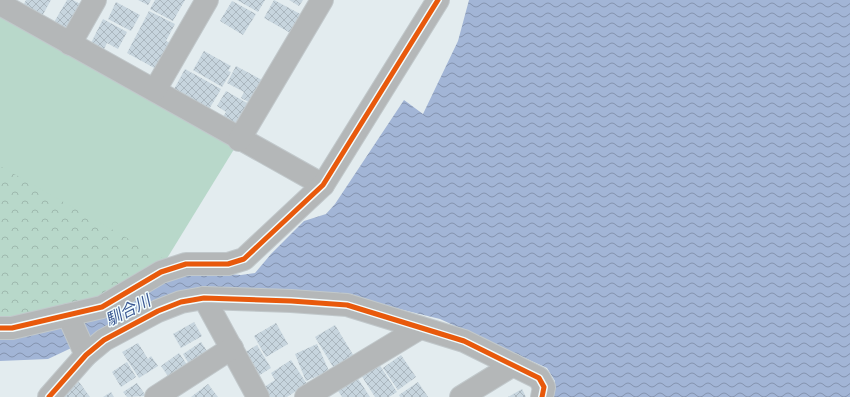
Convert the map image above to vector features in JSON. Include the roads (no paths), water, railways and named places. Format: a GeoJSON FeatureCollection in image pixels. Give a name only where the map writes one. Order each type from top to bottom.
{"type":"FeatureCollection","features":[{"type":"Feature","properties":{"kind":"street"},"geometry":{"type":"LineString","coordinates":[[70,44],[95,0]]}},
{"type":"Feature","properties":{"kind":"street"},"geometry":{"type":"LineString","coordinates":[[155,90],[207,0]]}},
{"type":"Feature","properties":{"kind":"street"},"geometry":{"type":"LineString","coordinates":[[239,140],[322,0]]}},
{"type":"Feature","properties":{"kind":"street"},"geometry":{"type":"LineString","coordinates":[[0,328],[12,328],[102,307],[161,272],[186,264],[228,264],[244,259],[323,185],[438,0]]}},
{"type":"Feature","properties":{"kind":"street"},"geometry":{"type":"LineString","coordinates":[[0,4],[155,90],[239,140],[323,185]]}},
{"type":"Feature","properties":{"kind":"street"},"geometry":{"type":"LineString","coordinates":[[204,298],[258,397]]}},
{"type":"Feature","properties":{"kind":"street"},"geometry":{"type":"LineString","coordinates":[[51,396],[86,355],[104,340],[158,311],[181,302],[204,298],[291,301],[347,305],[464,341],[538,378],[544,387],[542,397]]}},
{"type":"Feature","properties":{"kind":"street"},"geometry":{"type":"LineString","coordinates":[[68,316],[86,355]]}},
{"type":"Feature","properties":{"kind":"street"},"geometry":{"type":"LineString","coordinates":[[306,397],[420,328]]}},
{"type":"Feature","properties":{"kind":"street"},"geometry":{"type":"LineString","coordinates":[[156,397],[232,348]]}},
{"type":"Feature","properties":{"kind":"street"},"geometry":{"type":"LineString","coordinates":[[461,397],[513,365]]}},
{"type":"Feature","properties":{"kind":"water","name":"馴合川"},"geometry":{"type":"Polygon","coordinates":[[[469,0],[850,0],[850,397],[553,397],[555,381],[547,368],[440,319],[338,294],[198,289],[185,290],[101,334],[48,359],[0,361],[0,332],[147,292],[182,273],[202,272],[241,275],[255,273],[271,254],[304,221],[326,214],[335,204],[404,100],[423,114],[458,41],[469,0]]]}}]}
